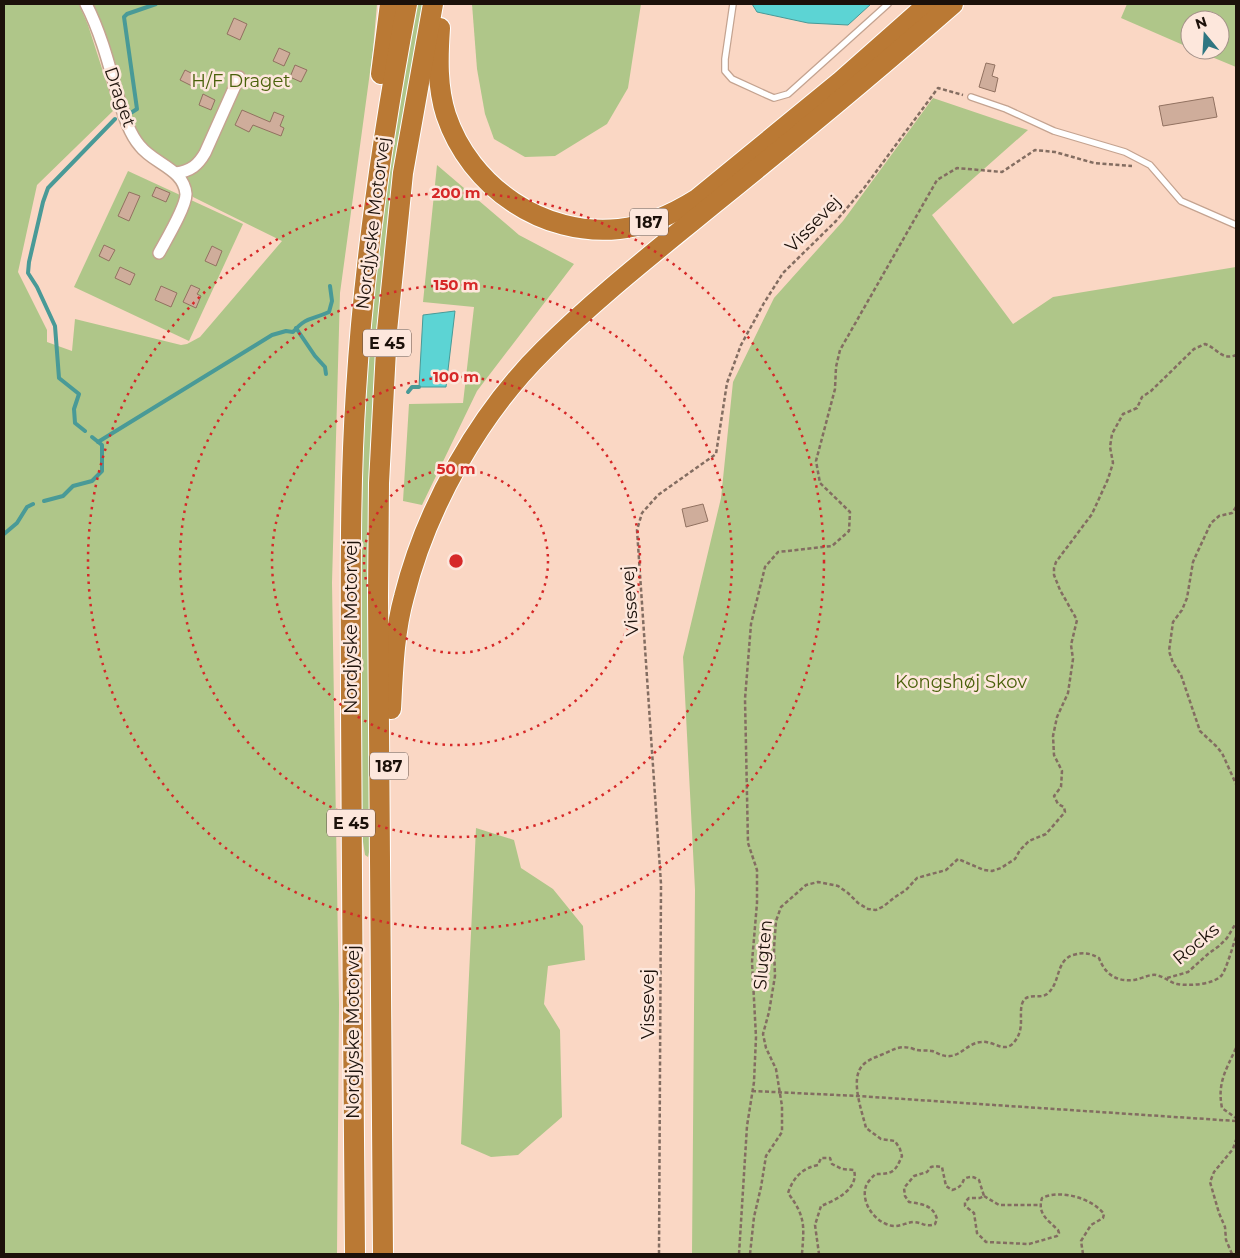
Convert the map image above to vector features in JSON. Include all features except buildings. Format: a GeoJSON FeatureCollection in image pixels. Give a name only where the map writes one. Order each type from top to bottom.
{"type":"FeatureCollection","features":[{"type":"Feature","properties":{"kind":"highway"},"geometry":{"type":"LineString","coordinates":[[356,392],[362,219],[390,4]]}},
{"type":"Feature","properties":{"kind":"highway","name":"Nordjyske Motorvej"},"geometry":{"type":"LineString","coordinates":[[355,1254],[351,618],[356,392],[363,304],[379,162],[407,4]]}},
{"type":"Feature","properties":{"kind":"highway","name":"Nordjyske Motorvej"},"geometry":{"type":"LineString","coordinates":[[382,1254],[380,473],[387,331],[403,173],[433,4]]}},
{"type":"Feature","properties":{"kind":"highway","name":"187"},"geometry":{"type":"LineString","coordinates":[[444,4],[438,53],[440,88],[446,115],[470,161],[498,192],[536,215],[561,224],[590,229],[619,229],[647,223],[673,213],[697,199],[834,87],[928,4]]}},
{"type":"Feature","properties":{"kind":"highway","name":"187"},"geometry":{"type":"LineString","coordinates":[[380,936],[392,683],[398,626],[404,596],[425,533],[456,467],[481,426],[505,394],[542,351],[572,322],[850,93],[953,4]]}},
{"type":"Feature","properties":{"kind":"street","name":"Draget"},"geometry":{"type":"LineString","coordinates":[[86,4],[97,30],[120,104],[132,133],[139,146],[156,161],[176,173]]}},
{"type":"Feature","properties":{"kind":"street"},"geometry":{"type":"LineString","coordinates":[[176,173],[187,172],[198,164],[205,153],[239,77]]}},
{"type":"Feature","properties":{"kind":"street"},"geometry":{"type":"LineString","coordinates":[[159,253],[184,204],[186,195],[184,184],[176,173]]}},
{"type":"Feature","properties":{"kind":"lane"},"geometry":{"type":"LineString","coordinates":[[733,4],[724,59],[725,71],[732,79],[774,98],[788,94],[888,4]]}},
{"type":"Feature","properties":{"kind":"lane"},"geometry":{"type":"LineString","coordinates":[[971,97],[1006,109],[1054,131],[1125,152],[1150,165],[1181,201],[1236,225]]}},
{"type":"Feature","properties":{"kind":"path","name":"Vissevej"},"geometry":{"type":"LineString","coordinates":[[659,1254],[661,884],[637,530],[642,513],[658,495],[716,454],[727,383],[741,346],[764,302],[783,273],[847,208],[938,88],[971,97]]}},
{"type":"Feature","properties":{"kind":"path"},"geometry":{"type":"LineString","coordinates":[[738,1254],[747,1126],[756,1037],[752,962],[757,903],[757,870],[748,843],[745,699],[751,624],[765,567],[778,552],[832,546],[849,531],[850,512],[820,483],[816,462],[835,388],[836,367],[840,350],[937,180],[958,168],[1002,172],[1035,150],[1055,152],[1094,163],[1130,166],[1150,165]]}},
{"type":"Feature","properties":{"kind":"path","name":"Slugten"},"geometry":{"type":"LineString","coordinates":[[750,1254],[754,1217],[762,1187],[766,1156],[782,1132],[782,1106],[776,1070],[766,1048],[763,1034],[769,1012],[774,976],[776,921],[781,907],[806,885],[818,882],[838,886],[858,904],[868,909],[876,910],[906,890],[917,878],[946,870],[958,859],[984,870],[992,871],[1001,868],[1015,859],[1020,850],[1029,841],[1046,834],[1065,812],[1054,796],[1061,787],[1062,771],[1054,755],[1053,736],[1057,717],[1068,693],[1073,659],[1071,645],[1077,620],[1054,575],[1056,562],[1092,514],[1108,480],[1113,463],[1110,447],[1112,434],[1123,414],[1137,408],[1142,397],[1158,385],[1194,348],[1205,344],[1212,346],[1223,357],[1231,358],[1236,355]]}},
{"type":"Feature","properties":{"kind":"path"},"geometry":{"type":"LineString","coordinates":[[1236,507],[1232,513],[1220,516],[1211,524],[1197,553],[1187,598],[1182,610],[1173,622],[1169,651],[1173,663],[1181,675],[1200,732],[1222,753],[1236,784]]}},
{"type":"Feature","properties":{"kind":"path","name":"Rocks"},"geometry":{"type":"LineString","coordinates":[[1167,978],[1188,972],[1227,938],[1236,923]]}},
{"type":"Feature","properties":{"kind":"path"},"geometry":{"type":"LineString","coordinates":[[984,1196],[979,1180],[973,1176],[968,1176],[958,1189],[952,1190],[946,1186],[942,1167],[935,1166],[931,1167],[927,1172],[914,1176],[904,1188],[905,1196],[909,1202],[926,1205],[931,1208],[937,1219],[935,1224],[927,1226],[911,1222],[902,1226],[886,1224],[872,1213],[864,1200],[866,1185],[875,1174],[889,1174],[896,1169],[902,1156],[900,1148],[895,1141],[881,1138],[866,1128],[856,1081],[861,1066],[869,1060],[899,1047],[927,1050],[950,1056],[958,1053],[968,1045],[981,1042],[991,1042],[1000,1048],[1012,1044],[1018,1037],[1022,1021],[1022,1005],[1025,998],[1045,996],[1056,979],[1060,966],[1067,957],[1080,953],[1090,953],[1099,958],[1102,968],[1108,974],[1120,978],[1133,980],[1154,975],[1167,978],[1175,984],[1192,984],[1213,981],[1222,975],[1236,937]]}},
{"type":"Feature","properties":{"kind":"path"},"geometry":{"type":"LineString","coordinates":[[1236,1048],[1221,1079],[1219,1094],[1222,1108],[1236,1120]]}},
{"type":"Feature","properties":{"kind":"path"},"geometry":{"type":"LineString","coordinates":[[752,1091],[778,1091],[1236,1120]]}},
{"type":"Feature","properties":{"kind":"path"},"geometry":{"type":"LineString","coordinates":[[1232,1254],[1226,1240],[1225,1227],[1210,1182],[1214,1172],[1233,1148],[1236,1140]]}},
{"type":"Feature","properties":{"kind":"path"},"geometry":{"type":"LineString","coordinates":[[802,1254],[804,1225],[799,1209],[788,1193],[791,1183],[801,1171],[807,1167],[818,1165],[821,1158],[830,1158],[832,1164],[842,1169],[854,1170],[856,1176],[854,1184],[847,1189],[840,1199],[821,1206],[815,1225],[819,1254]]}},
{"type":"Feature","properties":{"kind":"path"},"geometry":{"type":"LineString","coordinates":[[984,1196],[969,1198],[965,1202],[966,1206],[974,1213],[977,1233],[986,1242],[1028,1244],[1057,1236],[1058,1230],[1041,1214],[1040,1205],[1042,1198],[1051,1194],[1060,1194],[1091,1202],[1104,1214],[1102,1218],[1091,1225],[1082,1241],[1083,1254]]}},
{"type":"Feature","properties":{"kind":"path"},"geometry":{"type":"LineString","coordinates":[[984,1196],[999,1205],[1040,1205]]}},
{"type":"Feature","properties":{"kind":"green space","name":"H/F Draget"},"geometry":{"type":"Polygon","coordinates":[[[4,4],[79,4],[88,25],[115,109],[37,185],[18,272],[47,330],[47,342],[72,351],[75,319],[181,345],[187,344],[200,337],[282,241],[193,197],[175,169],[159,159],[140,140],[129,122],[92,4],[377,4],[373,50],[340,293],[332,583],[339,1004],[337,1254],[4,1254],[4,4]]]}},
{"type":"Feature","properties":{"kind":"green space"},"geometry":{"type":"Polygon","coordinates":[[[416,4],[426,4],[394,188],[370,847],[368,857],[365,855],[362,835],[360,621],[362,460],[372,296],[381,213],[416,4]]]}},
{"type":"Feature","properties":{"kind":"green space"},"geometry":{"type":"Polygon","coordinates":[[[472,4],[641,4],[628,88],[607,124],[555,156],[525,157],[494,139],[485,114],[477,69],[472,4]]]}},
{"type":"Feature","properties":{"kind":"green space"},"geometry":{"type":"Polygon","coordinates":[[[1127,4],[1236,4],[1236,67],[1219,60],[1230,60],[1230,10],[1180,10],[1180,44],[1121,18],[1127,4]]]}},
{"type":"Feature","properties":{"kind":"green space","name":"Kongshøj Skov"},"geometry":{"type":"Polygon","coordinates":[[[933,98],[1028,130],[932,215],[1013,324],[1053,297],[1236,267],[1236,1254],[692,1254],[695,890],[683,657],[721,498],[733,382],[774,298],[843,221],[933,98]]]}},
{"type":"Feature","properties":{"kind":"green space"},"geometry":{"type":"Polygon","coordinates":[[[437,165],[519,235],[574,264],[477,391],[422,505],[403,501],[409,404],[463,403],[474,307],[423,302],[437,165]]]}},
{"type":"Feature","properties":{"kind":"green space"},"geometry":{"type":"Polygon","coordinates":[[[128,171],[243,224],[189,341],[74,287],[128,171]]]}},
{"type":"Feature","properties":{"kind":"green space"},"geometry":{"type":"Polygon","coordinates":[[[476,828],[514,840],[521,868],[553,889],[583,926],[585,960],[548,966],[544,1004],[560,1030],[562,1117],[518,1155],[491,1157],[461,1144],[476,828]]]}},
{"type":"Feature","properties":{"kind":"water"},"geometry":{"type":"Polygon","coordinates":[[[752,4],[871,4],[848,25],[808,23],[757,12],[752,4]]]}},
{"type":"Feature","properties":{"kind":"water"},"geometry":{"type":"Polygon","coordinates":[[[455,311],[446,387],[419,387],[423,315],[455,311]]]}},
{"type":"Feature","properties":{"kind":"waterway"},"geometry":{"type":"LineString","coordinates":[[129,114],[137,109],[124,17],[127,14],[156,4]]}},
{"type":"Feature","properties":{"kind":"waterway"},"geometry":{"type":"LineString","coordinates":[[85,431],[75,423],[74,409],[79,394],[59,378],[55,326],[37,287],[28,273],[29,262],[48,188],[115,119]]}},
{"type":"Feature","properties":{"kind":"waterway"},"geometry":{"type":"LineString","coordinates":[[98,442],[272,335],[286,331],[293,332],[306,321],[329,312],[332,301],[330,286]]}},
{"type":"Feature","properties":{"kind":"waterway"},"geometry":{"type":"LineString","coordinates":[[296,328],[325,367],[326,374]]}},
{"type":"Feature","properties":{"kind":"waterway"},"geometry":{"type":"LineString","coordinates":[[408,392],[412,387],[419,387]]}},
{"type":"Feature","properties":{"kind":"waterway"},"geometry":{"type":"LineString","coordinates":[[44,501],[63,496],[73,486],[92,481],[102,471],[102,445],[92,437]]}},
{"type":"Feature","properties":{"kind":"waterway"},"geometry":{"type":"LineString","coordinates":[[4,534],[17,523],[27,507],[33,504]]}}]}
